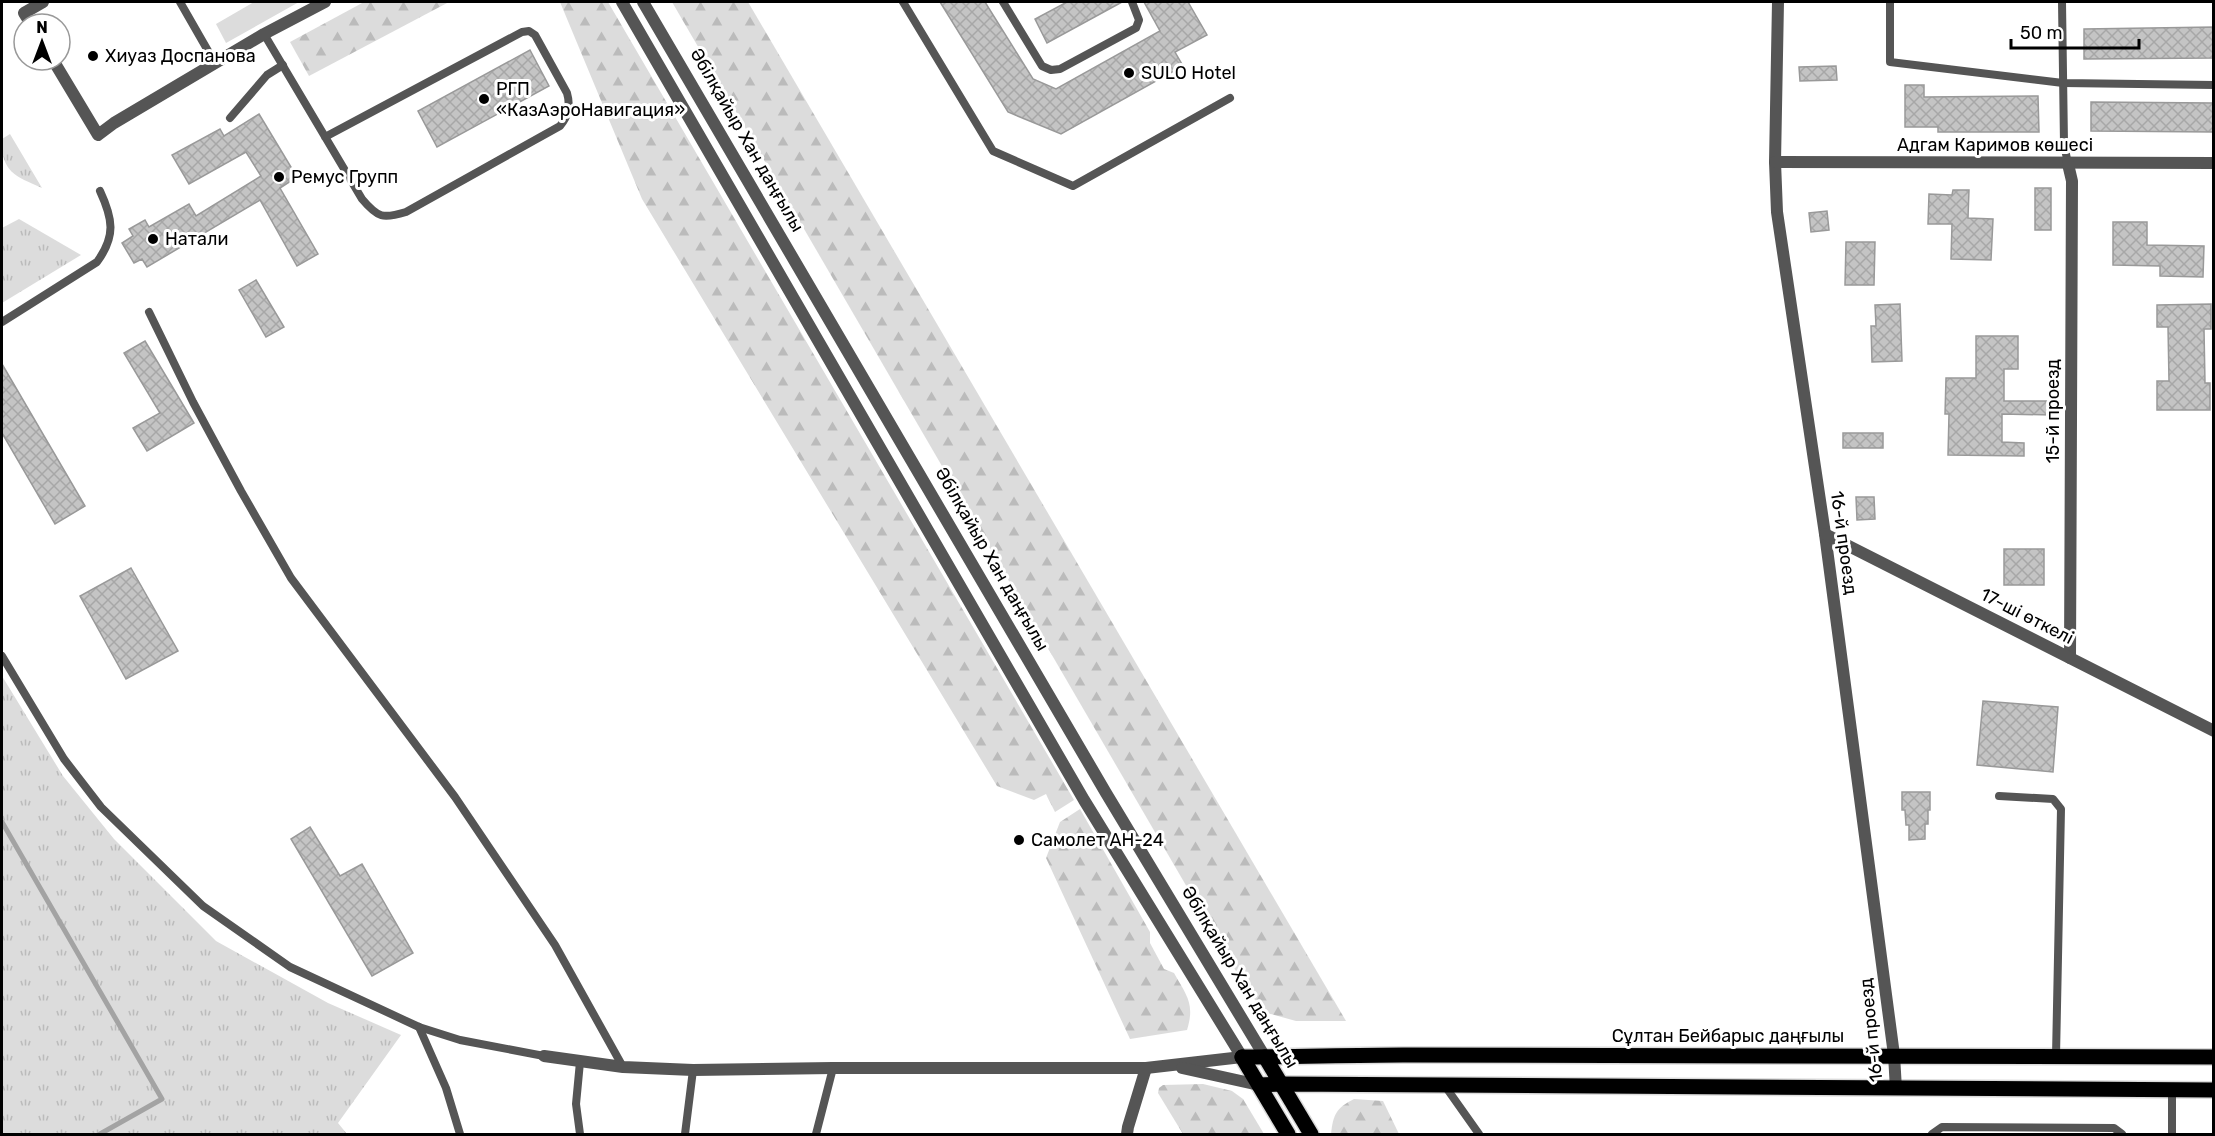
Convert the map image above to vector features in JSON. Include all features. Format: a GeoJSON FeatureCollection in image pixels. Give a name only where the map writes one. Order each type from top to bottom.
{"type":"FeatureCollection","features":[{"type":"Feature","properties":{"kind":"main road","name":"Сұлтан Бейбарыс даңғылы"},"geometry":{"type":"LineString","coordinates":[[1242,1057],[1374,1055],[1719,1057],[1894,1054],[2214,1057]]}},
{"type":"Feature","properties":{"kind":"main road"},"geometry":{"type":"LineString","coordinates":[[1242,1057],[1288,1134]]}},
{"type":"Feature","properties":{"kind":"main road","name":"Әбілқайыр Хан даңғылы"},"geometry":{"type":"LineString","coordinates":[[1265,1057],[1311,1134]]}},
{"type":"Feature","properties":{"kind":"main road"},"geometry":{"type":"LineString","coordinates":[[1259,1085],[2214,1090]]}},
{"type":"Feature","properties":{"kind":"street"},"geometry":{"type":"LineString","coordinates":[[60,72],[98,135],[114,123],[264,34],[325,2]]}},
{"type":"Feature","properties":{"kind":"street"},"geometry":{"type":"LineString","coordinates":[[544,1056],[623,1067],[693,1071],[833,1068],[1146,1068],[1242,1057],[1084,800],[622,2]]}},
{"type":"Feature","properties":{"kind":"street","name":"Әбілқайыр Хан даңғылы"},"geometry":{"type":"LineString","coordinates":[[644,2],[1106,793],[1265,1057]]}},
{"type":"Feature","properties":{"kind":"street","name":"16-й проезд"},"geometry":{"type":"LineString","coordinates":[[1778,2],[1775,162],[1777,212],[1825,534],[1894,1054],[1896,1089]]}},
{"type":"Feature","properties":{"kind":"street","name":"Адгам Каримов көшесі"},"geometry":{"type":"LineString","coordinates":[[1775,162],[2214,163]]}},
{"type":"Feature","properties":{"kind":"street","name":"15-й проезд"},"geometry":{"type":"LineString","coordinates":[[2068,164],[2072,181],[2070,658]]}},
{"type":"Feature","properties":{"kind":"street","name":"17-ші өткелі"},"geometry":{"type":"LineString","coordinates":[[1825,534],[2214,731]]}},
{"type":"Feature","properties":{"kind":"street"},"geometry":{"type":"LineString","coordinates":[[1172,1066],[1259,1085]]}},
{"type":"Feature","properties":{"kind":"street"},"geometry":{"type":"LineString","coordinates":[[1127,1134],[1146,1068]]}},
{"type":"Feature","properties":{"kind":"lane"},"geometry":{"type":"LineString","coordinates":[[180,2],[215,63]]}},
{"type":"Feature","properties":{"kind":"lane"},"geometry":{"type":"LineString","coordinates":[[903,2],[993,151],[1073,186],[1230,98]]}},
{"type":"Feature","properties":{"kind":"lane"},"geometry":{"type":"LineString","coordinates":[[1003,2],[1042,66],[1051,70],[1060,69],[1136,28],[1139,20],[1132,2]]}},
{"type":"Feature","properties":{"kind":"lane"},"geometry":{"type":"LineString","coordinates":[[1890,2],[1890,62],[2063,83],[2214,85]]}},
{"type":"Feature","properties":{"kind":"lane"},"geometry":{"type":"LineString","coordinates":[[2062,2],[2064,144],[2068,164]]}},
{"type":"Feature","properties":{"kind":"lane"},"geometry":{"type":"LineString","coordinates":[[264,34],[283,65],[325,137],[362,199],[373,213],[384,217],[414,208],[560,126],[567,117],[570,103],[567,93],[535,35],[529,31],[522,32],[325,137]]}},
{"type":"Feature","properties":{"kind":"lane"},"geometry":{"type":"LineString","coordinates":[[230,118],[267,75],[283,65]]}},
{"type":"Feature","properties":{"kind":"lane"},"geometry":{"type":"LineString","coordinates":[[2,322],[97,262],[106,250],[111,222],[109,211],[100,192]]}},
{"type":"Feature","properties":{"kind":"lane"},"geometry":{"type":"LineString","coordinates":[[149,312],[214,441],[291,578],[468,816],[555,945],[623,1067]]}},
{"type":"Feature","properties":{"kind":"lane"},"geometry":{"type":"LineString","coordinates":[[2,656],[64,759],[101,807],[203,906],[290,967],[419,1027],[460,1040],[544,1056]]}},
{"type":"Feature","properties":{"kind":"lane"},"geometry":{"type":"LineString","coordinates":[[1999,796],[2053,799],[2061,809],[2056,1056]]}},
{"type":"Feature","properties":{"kind":"lane"},"geometry":{"type":"LineString","coordinates":[[419,1027],[446,1088],[460,1134]]}},
{"type":"Feature","properties":{"kind":"lane"},"geometry":{"type":"LineString","coordinates":[[580,1062],[576,1104],[580,1134]]}},
{"type":"Feature","properties":{"kind":"lane"},"geometry":{"type":"LineString","coordinates":[[816,1134],[833,1068]]}},
{"type":"Feature","properties":{"kind":"lane"},"geometry":{"type":"LineString","coordinates":[[685,1134],[693,1071]]}},
{"type":"Feature","properties":{"kind":"lane"},"geometry":{"type":"LineString","coordinates":[[1445,1085],[1479,1134]]}},
{"type":"Feature","properties":{"kind":"lane"},"geometry":{"type":"LineString","coordinates":[[2172,1090],[2172,1134]]}},
{"type":"Feature","properties":{"kind":"lane"},"geometry":{"type":"LineString","coordinates":[[1932,1134],[1942,1127],[2114,1128],[2122,1134]]}},
{"type":"Feature","properties":{"kind":"green space"},"geometry":{"type":"Polygon","coordinates":[[[254,2],[299,2],[226,43],[216,24],[254,2]]]}},
{"type":"Feature","properties":{"kind":"green space"},"geometry":{"type":"Polygon","coordinates":[[[364,2],[449,2],[309,76],[290,42],[364,2]]]}},
{"type":"Feature","properties":{"kind":"green space"},"geometry":{"type":"Polygon","coordinates":[[[560,2],[608,2],[1074,800],[1055,812],[1046,794],[1034,800],[997,786],[642,199],[560,2]]]}},
{"type":"Feature","properties":{"kind":"green space"},"geometry":{"type":"Polygon","coordinates":[[[672,2],[748,2],[1346,1021],[1296,1021],[1267,1013],[1248,992],[672,2]]]}},
{"type":"Feature","properties":{"kind":"green space"},"geometry":{"type":"Polygon","coordinates":[[[10,134],[42,188],[17,176],[7,166],[2,150],[2,139],[10,134]]]}},
{"type":"Feature","properties":{"kind":"green space"},"geometry":{"type":"Polygon","coordinates":[[[19,219],[81,255],[2,303],[2,228],[19,219]]]}},
{"type":"Feature","properties":{"kind":"green space"},"geometry":{"type":"Polygon","coordinates":[[[2,676],[63,776],[114,839],[216,941],[328,1003],[401,1035],[338,1123],[347,1134],[2,1134],[2,676]]]}},
{"type":"Feature","properties":{"kind":"green space"},"geometry":{"type":"Polygon","coordinates":[[[1080,809],[1150,932],[1150,943],[1164,969],[1174,973],[1186,994],[1190,1007],[1187,1030],[1130,1039],[1046,858],[1060,822],[1080,809]]]}},
{"type":"Feature","properties":{"kind":"green space"},"geometry":{"type":"Polygon","coordinates":[[[1203,1084],[1232,1091],[1243,1099],[1264,1134],[1183,1134],[1158,1093],[1159,1088],[1163,1085],[1203,1084]]]}},
{"type":"Feature","properties":{"kind":"green space"},"geometry":{"type":"Polygon","coordinates":[[[1354,1099],[1383,1101],[1399,1134],[1331,1134],[1337,1113],[1354,1099]]]}},
{"type":"Feature","properties":{"kind":"building","name":"SULO Hotel"},"geometry":{"type":"Polygon","coordinates":[[[940,2],[985,2],[1033,79],[1056,89],[1160,31],[1144,2],[1188,2],[1207,35],[1175,52],[1183,66],[1061,134],[1008,112],[940,2]]]}},
{"type":"Feature","properties":{"kind":"building"},"geometry":{"type":"Polygon","coordinates":[[[1067,2],[1122,2],[1047,43],[1035,19],[1067,2]]]}},
{"type":"Feature","properties":{"kind":"building"},"geometry":{"type":"Polygon","coordinates":[[[2214,27],[2214,58],[2084,59],[2084,29],[2214,27]]]}},
{"type":"Feature","properties":{"kind":"building","name":"РГП «КазАэроНавигация»"},"geometry":{"type":"Polygon","coordinates":[[[530,50],[549,86],[437,147],[418,111],[530,50]]]}},
{"type":"Feature","properties":{"kind":"building"},"geometry":{"type":"Polygon","coordinates":[[[1836,66],[1837,80],[1800,81],[1799,67],[1836,66]]]}},
{"type":"Feature","properties":{"kind":"building"},"geometry":{"type":"Polygon","coordinates":[[[1905,85],[1924,85],[1924,97],[2038,96],[2039,132],[1938,132],[1938,127],[1905,127],[1905,85]]]}},
{"type":"Feature","properties":{"kind":"building"},"geometry":{"type":"Polygon","coordinates":[[[2091,102],[2214,103],[2214,132],[2091,131],[2091,102]]]}},
{"type":"Feature","properties":{"kind":"building"},"geometry":{"type":"Polygon","coordinates":[[[259,114],[297,177],[280,188],[318,254],[297,266],[260,200],[147,267],[142,259],[134,263],[122,243],[133,236],[129,229],[145,220],[149,227],[189,204],[196,216],[261,176],[246,152],[189,184],[172,155],[220,129],[224,136],[259,114]]]}},
{"type":"Feature","properties":{"kind":"building"},"geometry":{"type":"Polygon","coordinates":[[[2035,188],[2051,188],[2051,230],[2035,230],[2035,188]]]}},
{"type":"Feature","properties":{"kind":"building"},"geometry":{"type":"Polygon","coordinates":[[[1953,190],[1969,190],[1968,218],[1993,219],[1991,260],[1951,259],[1952,224],[1928,224],[1929,194],[1952,195],[1953,190]]]}},
{"type":"Feature","properties":{"kind":"building"},"geometry":{"type":"Polygon","coordinates":[[[1827,211],[1829,230],[1811,232],[1809,213],[1827,211]]]}},
{"type":"Feature","properties":{"kind":"building"},"geometry":{"type":"Polygon","coordinates":[[[2113,222],[2147,222],[2147,245],[2204,246],[2203,277],[2160,276],[2160,266],[2113,265],[2113,222]]]}},
{"type":"Feature","properties":{"kind":"building"},"geometry":{"type":"Polygon","coordinates":[[[1846,242],[1875,242],[1874,285],[1845,285],[1846,242]]]}},
{"type":"Feature","properties":{"kind":"building"},"geometry":{"type":"Polygon","coordinates":[[[256,280],[284,327],[266,337],[239,290],[256,280]]]}},
{"type":"Feature","properties":{"kind":"building"},"geometry":{"type":"Polygon","coordinates":[[[1900,304],[1902,361],[1872,362],[1871,326],[1876,326],[1875,305],[1900,304]]]}},
{"type":"Feature","properties":{"kind":"building"},"geometry":{"type":"Polygon","coordinates":[[[2211,304],[2211,329],[2204,329],[2205,383],[2210,383],[2210,410],[2157,410],[2157,381],[2169,381],[2168,327],[2157,327],[2157,305],[2211,304]]]}},
{"type":"Feature","properties":{"kind":"building"},"geometry":{"type":"Polygon","coordinates":[[[1976,336],[2018,336],[2018,369],[2004,369],[2004,401],[2051,401],[2051,415],[2002,414],[2002,442],[2024,443],[2024,456],[1948,455],[1949,414],[1945,414],[1946,378],[1976,378],[1976,336]]]}},
{"type":"Feature","properties":{"kind":"building"},"geometry":{"type":"Polygon","coordinates":[[[145,341],[194,423],[147,451],[133,428],[160,413],[124,353],[145,341]]]}},
{"type":"Feature","properties":{"kind":"building"},"geometry":{"type":"Polygon","coordinates":[[[2,364],[85,506],[55,524],[2,433],[2,364]]]}},
{"type":"Feature","properties":{"kind":"building"},"geometry":{"type":"Polygon","coordinates":[[[1843,433],[1883,433],[1883,448],[1843,448],[1843,433]]]}},
{"type":"Feature","properties":{"kind":"building"},"geometry":{"type":"Polygon","coordinates":[[[1856,497],[1874,497],[1875,519],[1857,520],[1856,497]]]}},
{"type":"Feature","properties":{"kind":"building"},"geometry":{"type":"Polygon","coordinates":[[[2004,549],[2044,549],[2044,585],[2004,585],[2004,549]]]}},
{"type":"Feature","properties":{"kind":"building"},"geometry":{"type":"Polygon","coordinates":[[[131,568],[178,651],[126,679],[80,596],[131,568]]]}},
{"type":"Feature","properties":{"kind":"building"},"geometry":{"type":"Polygon","coordinates":[[[1983,701],[2058,707],[2053,772],[1977,765],[1983,701]]]}},
{"type":"Feature","properties":{"kind":"building"},"geometry":{"type":"Polygon","coordinates":[[[1902,792],[1930,792],[1930,810],[1928,810],[1928,824],[1925,824],[1925,839],[1909,840],[1909,825],[1906,825],[1905,810],[1902,810],[1902,792]]]}},
{"type":"Feature","properties":{"kind":"building"},"geometry":{"type":"Polygon","coordinates":[[[310,827],[340,876],[362,864],[413,953],[372,976],[291,839],[310,827]]]}},
{"type":"Feature","properties":{"kind":"waterway"},"geometry":{"type":"LineString","coordinates":[[2,822],[162,1099],[100,1134]]}},
{"type":"Feature","properties":{"kind":"place","name":"Хиуаз Доспанова"},"geometry":{"type":"Point","coordinates":[93,56]}},
{"type":"Feature","properties":{"kind":"place","name":"SULO Hotel"},"geometry":{"type":"Point","coordinates":[1129,73]}},
{"type":"Feature","properties":{"kind":"place","name":"РГП «КазАэроНавигация»"},"geometry":{"type":"Point","coordinates":[484,99]}},
{"type":"Feature","properties":{"kind":"place","name":"Ремус Групп"},"geometry":{"type":"Point","coordinates":[279,177]}},
{"type":"Feature","properties":{"kind":"place","name":"Натали"},"geometry":{"type":"Point","coordinates":[153,239]}},
{"type":"Feature","properties":{"kind":"place","name":"Самолет АН-24"},"geometry":{"type":"Point","coordinates":[1019,840]}}]}
